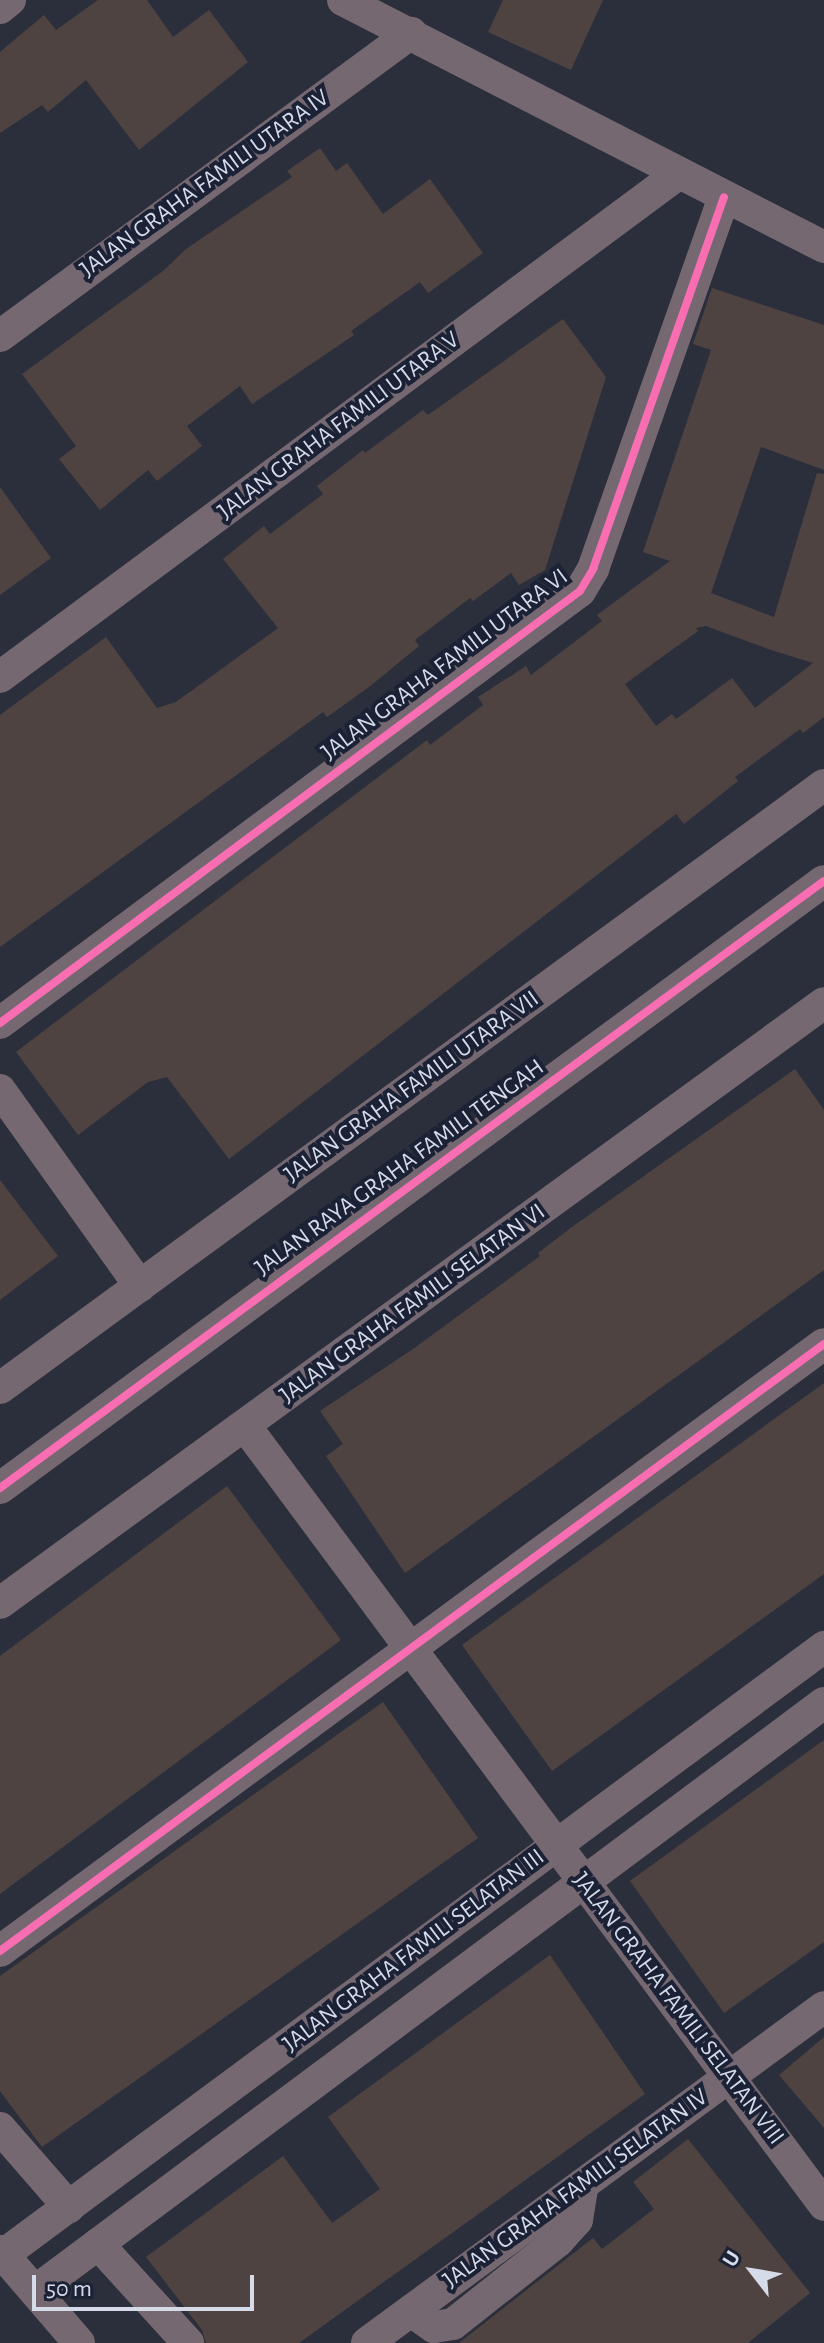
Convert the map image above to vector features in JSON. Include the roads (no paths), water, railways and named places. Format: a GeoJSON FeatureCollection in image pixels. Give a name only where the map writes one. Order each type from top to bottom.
{"type":"FeatureCollection","features":[{"type":"Feature","properties":{"kind":"street"},"geometry":{"type":"LineString","coordinates":[[0,8],[10,0]]}},
{"type":"Feature","properties":{"kind":"street"},"geometry":{"type":"LineString","coordinates":[[343,0],[824,247]]}},
{"type":"Feature","properties":{"kind":"street","name":"JALAN GRAHA FAMILI UTARA IV"},"geometry":{"type":"LineString","coordinates":[[0,336],[411,33]]}},
{"type":"Feature","properties":{"kind":"street","name":"JALAN GRAHA FAMILI UTARA V"},"geometry":{"type":"LineString","coordinates":[[0,677],[678,174]]}},
{"type":"Feature","properties":{"kind":"street","name":"JALAN GRAHA FAMILI UTARA VI"},"geometry":{"type":"LineString","coordinates":[[0,1023],[580,591],[593,569],[724,197]]}},
{"type":"Feature","properties":{"kind":"street","name":"JALAN GRAHA FAMILI UTARA VII"},"geometry":{"type":"LineString","coordinates":[[0,1388],[824,785]]}},
{"type":"Feature","properties":{"kind":"street","name":"JALAN RAYA GRAHA FAMILI TENGAH"},"geometry":{"type":"LineString","coordinates":[[0,1488],[824,881]]}},
{"type":"Feature","properties":{"kind":"street","name":"JALAN GRAHA FAMILI SELATAN VI"},"geometry":{"type":"LineString","coordinates":[[0,1603],[246,1427],[824,1003]]}},
{"type":"Feature","properties":{"kind":"street"},"geometry":{"type":"LineString","coordinates":[[0,1090],[140,1286]]}},
{"type":"Feature","properties":{"kind":"street"},"geometry":{"type":"LineString","coordinates":[[0,1951],[824,1344]]}},
{"type":"Feature","properties":{"kind":"street","name":"JALAN GRAHA FAMILI SELATAN VIII"},"geometry":{"type":"LineString","coordinates":[[246,1427],[824,2205]]}},
{"type":"Feature","properties":{"kind":"street","name":"JALAN GRAHA FAMILI SELATAN III"},"geometry":{"type":"LineString","coordinates":[[2,2253],[69,2207],[824,1647]]}},
{"type":"Feature","properties":{"kind":"street","name":"JALAN GRAHA FAMILI SELATAN III"},"geometry":{"type":"LineString","coordinates":[[35,2291],[824,1703]]}},
{"type":"Feature","properties":{"kind":"street","name":"JALAN GRAHA FAMILI SELATAN IV"},"geometry":{"type":"LineString","coordinates":[[367,2343],[824,2007]]}},
{"type":"Feature","properties":{"kind":"street"},"geometry":{"type":"LineString","coordinates":[[0,2128],[69,2207]]}},
{"type":"Feature","properties":{"kind":"street"},"geometry":{"type":"LineString","coordinates":[[98,2244],[188,2343]]}},
{"type":"Feature","properties":{"kind":"street"},"geometry":{"type":"LineString","coordinates":[[2,2253],[79,2343]]}}]}
